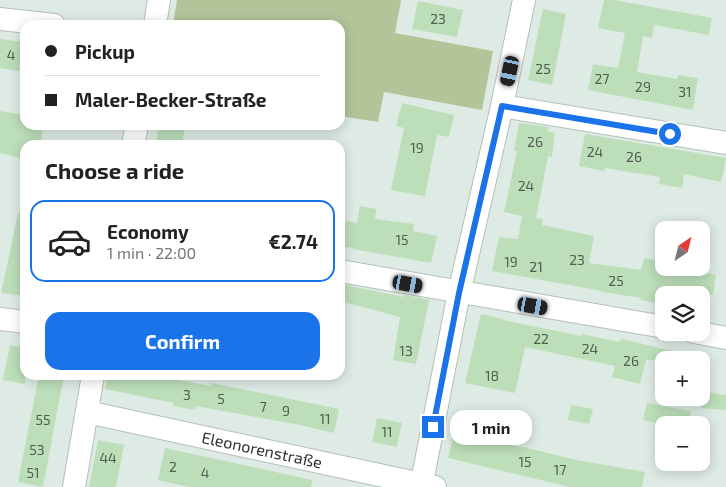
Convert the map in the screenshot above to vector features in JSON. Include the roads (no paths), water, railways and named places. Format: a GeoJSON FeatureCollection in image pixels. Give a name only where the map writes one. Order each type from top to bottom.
{"type":"FeatureCollection","features":[{"type":"Feature","properties":{"kind":"street"},"geometry":{"type":"LineString","coordinates":[[155,20],[159,0]]}},
{"type":"Feature","properties":{"kind":"street"},"geometry":{"type":"LineString","coordinates":[[426,486],[459,293],[524,0]]}},
{"type":"Feature","properties":{"kind":"street"},"geometry":{"type":"LineString","coordinates":[[0,19],[20,21]]}},
{"type":"Feature","properties":{"kind":"street"},"geometry":{"type":"LineString","coordinates":[[502,106],[726,143]]}},
{"type":"Feature","properties":{"kind":"street"},"geometry":{"type":"LineString","coordinates":[[345,272],[655,326]]}},
{"type":"Feature","properties":{"kind":"street"},"geometry":{"type":"LineString","coordinates":[[0,318],[20,321]]}},
{"type":"Feature","properties":{"kind":"street"},"geometry":{"type":"LineString","coordinates":[[710,335],[726,338]]}},
{"type":"Feature","properties":{"kind":"street"},"geometry":{"type":"LineString","coordinates":[[74,487],[92,380]]}},
{"type":"Feature","properties":{"kind":"street","name":"Eleonorenstraße"},"geometry":{"type":"LineString","coordinates":[[87,412],[426,486]]}}]}
